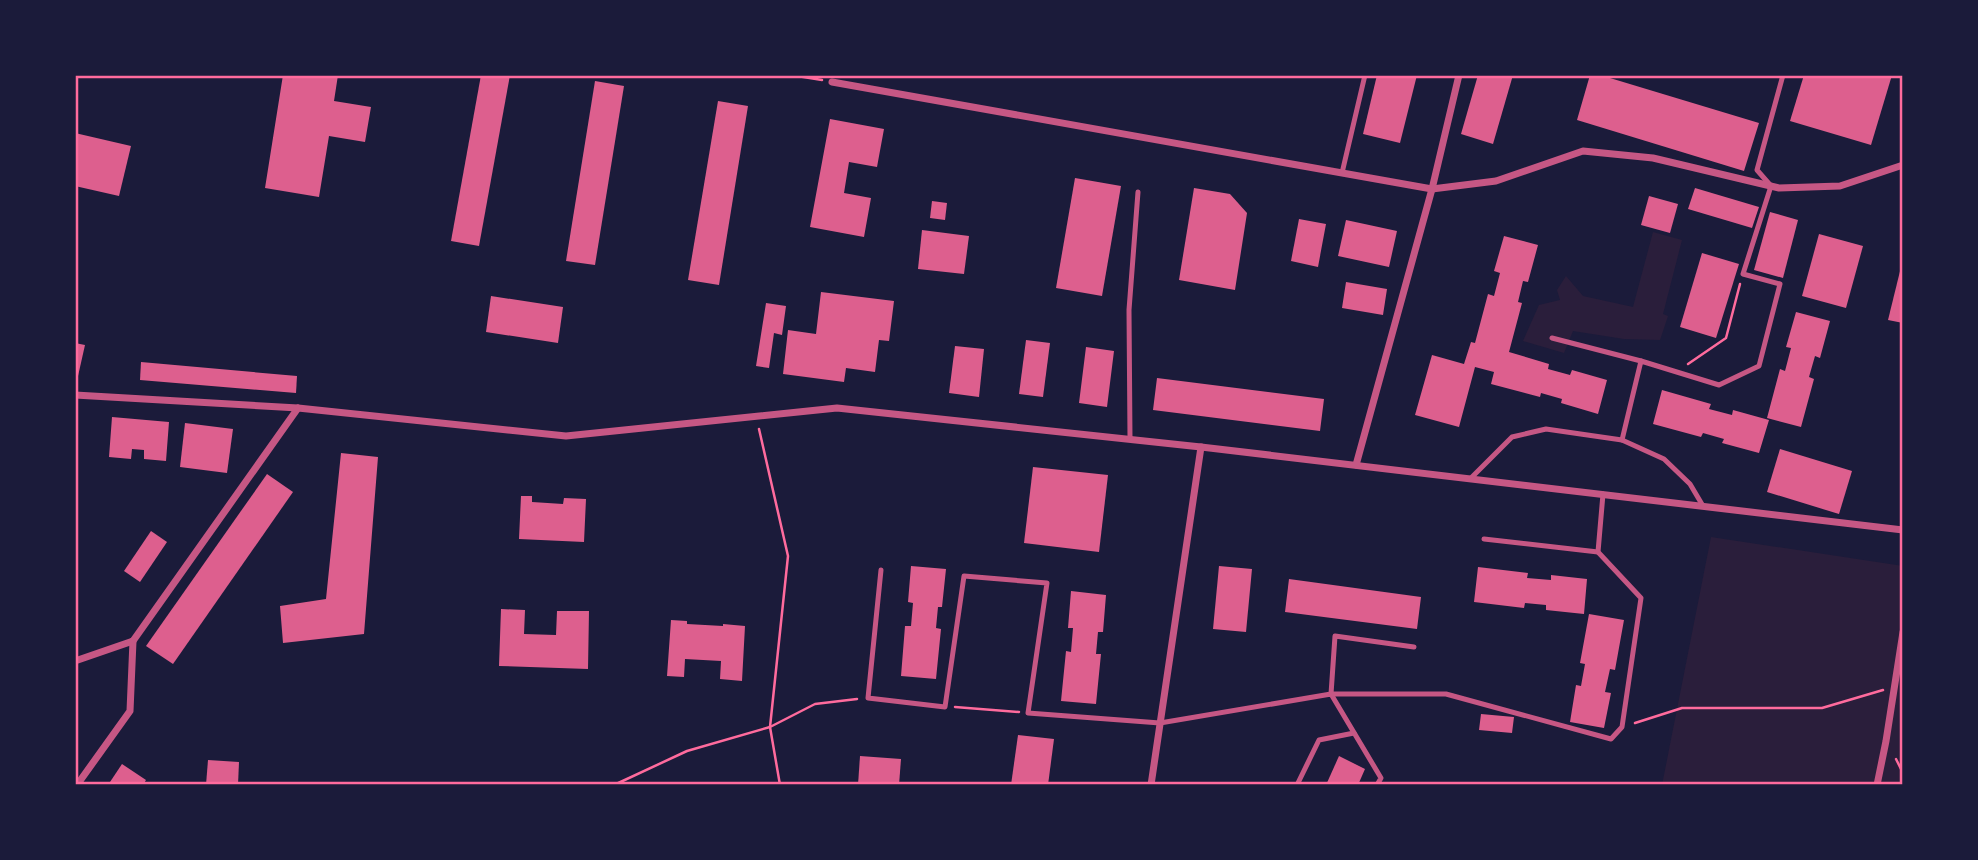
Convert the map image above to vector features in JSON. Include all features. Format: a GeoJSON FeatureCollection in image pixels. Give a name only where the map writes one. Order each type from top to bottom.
{"type":"FeatureCollection","features":[{"type":"Feature","properties":{"kind":"street"},"geometry":{"type":"LineString","coordinates":[[1356,465],[1432,189],[1459,75]]}},
{"type":"Feature","properties":{"kind":"street"},"geometry":{"type":"LineString","coordinates":[[832,82],[1432,189],[1496,181],[1583,151],[1653,158],[1779,188],[1840,186],[1903,165]]}},
{"type":"Feature","properties":{"kind":"street"},"geometry":{"type":"LineString","coordinates":[[75,395],[298,408],[566,436],[837,408],[1201,447],[1903,530]]}},
{"type":"Feature","properties":{"kind":"street"},"geometry":{"type":"LineString","coordinates":[[76,785],[130,711],[133,641],[298,408]]}},
{"type":"Feature","properties":{"kind":"street"},"geometry":{"type":"LineString","coordinates":[[1151,785],[1201,447]]}},
{"type":"Feature","properties":{"kind":"street"},"geometry":{"type":"LineString","coordinates":[[1877,785],[1903,632]]}},
{"type":"Feature","properties":{"kind":"street"},"geometry":{"type":"LineString","coordinates":[[75,660],[133,641]]}},
{"type":"Feature","properties":{"kind":"lane"},"geometry":{"type":"LineString","coordinates":[[1342,173],[1365,75]]}},
{"type":"Feature","properties":{"kind":"lane"},"geometry":{"type":"LineString","coordinates":[[1552,338],[1719,385],[1759,366],[1780,284],[1743,274],[1771,186],[1757,170],[1783,75]]}},
{"type":"Feature","properties":{"kind":"lane"},"geometry":{"type":"LineString","coordinates":[[1130,439],[1129,310],[1138,192]]}},
{"type":"Feature","properties":{"kind":"lane"},"geometry":{"type":"LineString","coordinates":[[1622,440],[1641,361]]}},
{"type":"Feature","properties":{"kind":"lane"},"geometry":{"type":"LineString","coordinates":[[1470,479],[1512,437],[1546,429],[1622,440],[1664,459],[1690,484],[1703,506]]}},
{"type":"Feature","properties":{"kind":"lane"},"geometry":{"type":"LineString","coordinates":[[1598,552],[1603,494]]}},
{"type":"Feature","properties":{"kind":"lane"},"geometry":{"type":"LineString","coordinates":[[881,570],[868,698],[945,707],[964,576],[1047,583],[1028,713],[1160,723],[1331,694],[1446,694],[1611,739],[1622,727],[1641,597],[1598,552],[1484,539]]}},
{"type":"Feature","properties":{"kind":"lane"},"geometry":{"type":"LineString","coordinates":[[1377,785],[1381,778],[1331,694],[1335,636],[1414,647]]}},
{"type":"Feature","properties":{"kind":"lane"},"geometry":{"type":"LineString","coordinates":[[1297,785],[1319,740],[1354,733]]}},
{"type":"Feature","properties":{"kind":"path"},"geometry":{"type":"LineString","coordinates":[[791,75],[832,82]]}},
{"type":"Feature","properties":{"kind":"path"},"geometry":{"type":"LineString","coordinates":[[1676,372],[1726,338],[1743,274]]}},
{"type":"Feature","properties":{"kind":"path"},"geometry":{"type":"LineString","coordinates":[[756,416],[788,556],[770,727],[780,785]]}},
{"type":"Feature","properties":{"kind":"path"},"geometry":{"type":"LineString","coordinates":[[1622,727],[1682,709],[1822,708],[1895,687]]}},
{"type":"Feature","properties":{"kind":"path"},"geometry":{"type":"LineString","coordinates":[[614,785],[687,751],[770,727],[816,704],[868,698]]}},
{"type":"Feature","properties":{"kind":"path"},"geometry":{"type":"LineString","coordinates":[[945,707],[1028,713]]}},
{"type":"Feature","properties":{"kind":"shaded area"},"geometry":{"type":"Polygon","coordinates":[[[1653,232],[1682,240],[1663,314],[1668,316],[1660,340],[1624,339],[1573,331],[1564,353],[1523,341],[1539,305],[1560,300],[1557,290],[1566,276],[1583,296],[1633,307],[1653,232]]]}},
{"type":"Feature","properties":{"kind":"shaded area"},"geometry":{"type":"Polygon","coordinates":[[[1711,537],[1903,566],[1903,785],[1662,785],[1711,537]]]}},
{"type":"Feature","properties":{"kind":"building"},"geometry":{"type":"Polygon","coordinates":[[[283,75],[338,75],[334,101],[371,107],[365,142],[329,136],[319,197],[265,188],[283,75]]]}},
{"type":"Feature","properties":{"kind":"building"},"geometry":{"type":"Polygon","coordinates":[[[481,75],[510,75],[479,246],[451,241],[481,75]]]}},
{"type":"Feature","properties":{"kind":"building"},"geometry":{"type":"Polygon","coordinates":[[[1377,75],[1417,75],[1400,143],[1363,134],[1377,75]]]}},
{"type":"Feature","properties":{"kind":"building"},"geometry":{"type":"Polygon","coordinates":[[[1478,75],[1513,75],[1493,144],[1461,134],[1478,75]]]}},
{"type":"Feature","properties":{"kind":"building"},"geometry":{"type":"Polygon","coordinates":[[[1590,75],[1600,75],[1759,123],[1744,171],[1577,120],[1590,75]]]}},
{"type":"Feature","properties":{"kind":"building"},"geometry":{"type":"Polygon","coordinates":[[[1804,75],[1892,75],[1871,145],[1790,121],[1804,75]]]}},
{"type":"Feature","properties":{"kind":"building"},"geometry":{"type":"Polygon","coordinates":[[[595,81],[624,86],[595,265],[566,261],[595,81]]]}},
{"type":"Feature","properties":{"kind":"building"},"geometry":{"type":"Polygon","coordinates":[[[718,101],[748,106],[719,285],[688,280],[718,101]]]}},
{"type":"Feature","properties":{"kind":"building"},"geometry":{"type":"Polygon","coordinates":[[[830,119],[884,129],[877,167],[849,162],[844,193],[871,198],[864,237],[810,227],[830,119]]]}},
{"type":"Feature","properties":{"kind":"building"},"geometry":{"type":"Polygon","coordinates":[[[75,133],[131,146],[119,196],[75,186],[75,133]]]}},
{"type":"Feature","properties":{"kind":"building"},"geometry":{"type":"Polygon","coordinates":[[[1075,178],[1121,186],[1102,296],[1056,288],[1075,178]]]}},
{"type":"Feature","properties":{"kind":"building"},"geometry":{"type":"Polygon","coordinates":[[[1194,188],[1230,194],[1247,213],[1235,290],[1179,280],[1194,188]]]}},
{"type":"Feature","properties":{"kind":"building"},"geometry":{"type":"Polygon","coordinates":[[[1695,188],[1759,207],[1752,228],[1688,209],[1695,188]]]}},
{"type":"Feature","properties":{"kind":"building"},"geometry":{"type":"Polygon","coordinates":[[[1649,196],[1678,204],[1670,233],[1641,225],[1649,196]]]}},
{"type":"Feature","properties":{"kind":"building"},"geometry":{"type":"Polygon","coordinates":[[[932,201],[947,203],[945,220],[930,218],[932,201]]]}},
{"type":"Feature","properties":{"kind":"building"},"geometry":{"type":"Polygon","coordinates":[[[1770,212],[1798,220],[1783,278],[1754,270],[1770,212]]]}},
{"type":"Feature","properties":{"kind":"building"},"geometry":{"type":"Polygon","coordinates":[[[1299,219],[1326,224],[1318,267],[1291,261],[1299,219]]]}},
{"type":"Feature","properties":{"kind":"building"},"geometry":{"type":"Polygon","coordinates":[[[1346,220],[1397,231],[1389,267],[1338,256],[1346,220]]]}},
{"type":"Feature","properties":{"kind":"building"},"geometry":{"type":"Polygon","coordinates":[[[922,230],[969,236],[964,274],[918,269],[922,230]]]}},
{"type":"Feature","properties":{"kind":"building"},"geometry":{"type":"Polygon","coordinates":[[[1819,234],[1863,246],[1846,308],[1802,296],[1819,234]]]}},
{"type":"Feature","properties":{"kind":"building"},"geometry":{"type":"Polygon","coordinates":[[[1504,236],[1538,245],[1528,282],[1523,281],[1518,302],[1522,303],[1509,352],[1549,364],[1548,369],[1570,375],[1572,370],[1607,380],[1598,414],[1561,403],[1562,399],[1541,393],[1540,397],[1491,384],[1494,372],[1475,367],[1459,427],[1415,415],[1432,355],[1464,364],[1471,342],[1475,343],[1488,294],[1494,296],[1500,273],[1494,271],[1504,236]]]}},
{"type":"Feature","properties":{"kind":"building"},"geometry":{"type":"Polygon","coordinates":[[[1702,253],[1739,264],[1716,338],[1680,327],[1702,253]]]}},
{"type":"Feature","properties":{"kind":"building"},"geometry":{"type":"Polygon","coordinates":[[[1903,263],[1903,323],[1888,320],[1903,263]]]}},
{"type":"Feature","properties":{"kind":"building"},"geometry":{"type":"Polygon","coordinates":[[[1346,282],[1387,289],[1383,315],[1342,308],[1346,282]]]}},
{"type":"Feature","properties":{"kind":"building"},"geometry":{"type":"Polygon","coordinates":[[[821,292],[894,301],[889,341],[879,340],[875,372],[846,368],[844,382],[783,374],[788,330],[816,334],[821,292]]]}},
{"type":"Feature","properties":{"kind":"building"},"geometry":{"type":"Polygon","coordinates":[[[491,296],[563,307],[558,343],[486,332],[491,296]]]}},
{"type":"Feature","properties":{"kind":"building"},"geometry":{"type":"Polygon","coordinates":[[[766,303],[786,306],[782,335],[774,333],[769,368],[756,366],[766,303]]]}},
{"type":"Feature","properties":{"kind":"building"},"geometry":{"type":"Polygon","coordinates":[[[1796,312],[1830,321],[1820,358],[1815,356],[1809,377],[1814,379],[1801,427],[1767,418],[1780,369],[1785,371],[1791,348],[1786,347],[1796,312]]]}},
{"type":"Feature","properties":{"kind":"building"},"geometry":{"type":"Polygon","coordinates":[[[1026,340],[1050,343],[1043,397],[1019,394],[1026,340]]]}},
{"type":"Feature","properties":{"kind":"building"},"geometry":{"type":"Polygon","coordinates":[[[75,343],[85,345],[76,385],[75,385],[75,343]]]}},
{"type":"Feature","properties":{"kind":"building"},"geometry":{"type":"Polygon","coordinates":[[[955,346],[984,349],[979,397],[949,393],[955,346]]]}},
{"type":"Feature","properties":{"kind":"building"},"geometry":{"type":"Polygon","coordinates":[[[1086,347],[1114,351],[1107,407],[1079,403],[1086,347]]]}},
{"type":"Feature","properties":{"kind":"building"},"geometry":{"type":"Polygon","coordinates":[[[141,362],[297,376],[296,393],[140,380],[141,362]]]}},
{"type":"Feature","properties":{"kind":"building"},"geometry":{"type":"Polygon","coordinates":[[[1157,378],[1324,399],[1320,431],[1153,410],[1157,378]]]}},
{"type":"Feature","properties":{"kind":"building"},"geometry":{"type":"Polygon","coordinates":[[[1662,390],[1711,404],[1709,409],[1732,415],[1733,410],[1769,420],[1759,453],[1722,443],[1724,439],[1703,433],[1701,437],[1653,424],[1662,390]]]}},
{"type":"Feature","properties":{"kind":"building"},"geometry":{"type":"Polygon","coordinates":[[[112,417],[169,422],[166,461],[144,459],[144,450],[132,449],[131,459],[109,457],[112,417]]]}},
{"type":"Feature","properties":{"kind":"building"},"geometry":{"type":"Polygon","coordinates":[[[185,423],[233,429],[227,473],[180,467],[185,423]]]}},
{"type":"Feature","properties":{"kind":"building"},"geometry":{"type":"Polygon","coordinates":[[[1780,449],[1852,471],[1839,514],[1767,492],[1780,449]]]}},
{"type":"Feature","properties":{"kind":"building"},"geometry":{"type":"Polygon","coordinates":[[[341,453],[378,457],[364,634],[283,643],[280,606],[326,599],[341,453]]]}},
{"type":"Feature","properties":{"kind":"building"},"geometry":{"type":"Polygon","coordinates":[[[1033,467],[1108,475],[1099,552],[1024,543],[1033,467]]]}},
{"type":"Feature","properties":{"kind":"building"},"geometry":{"type":"Polygon","coordinates":[[[267,474],[293,492],[173,664],[146,646],[267,474]]]}},
{"type":"Feature","properties":{"kind":"building"},"geometry":{"type":"Polygon","coordinates":[[[521,496],[532,496],[532,502],[563,504],[564,498],[586,499],[584,542],[519,539],[521,496]]]}},
{"type":"Feature","properties":{"kind":"building"},"geometry":{"type":"Polygon","coordinates":[[[151,531],[167,542],[140,582],[124,571],[151,531]]]}},
{"type":"Feature","properties":{"kind":"building"},"geometry":{"type":"Polygon","coordinates":[[[911,566],[946,569],[942,607],[938,607],[936,628],[941,629],[936,679],[901,676],[905,626],[911,626],[913,603],[908,602],[911,566]]]}},
{"type":"Feature","properties":{"kind":"building"},"geometry":{"type":"Polygon","coordinates":[[[1219,566],[1252,569],[1246,632],[1213,629],[1219,566]]]}},
{"type":"Feature","properties":{"kind":"building"},"geometry":{"type":"Polygon","coordinates":[[[1478,567],[1528,573],[1527,578],[1551,580],[1551,575],[1587,579],[1584,614],[1546,610],[1546,605],[1525,603],[1524,608],[1474,602],[1478,567]]]}},
{"type":"Feature","properties":{"kind":"building"},"geometry":{"type":"Polygon","coordinates":[[[1289,579],[1421,597],[1417,629],[1285,612],[1289,579]]]}},
{"type":"Feature","properties":{"kind":"building"},"geometry":{"type":"Polygon","coordinates":[[[1071,591],[1106,595],[1103,632],[1098,632],[1096,654],[1101,654],[1096,704],[1061,701],[1066,651],[1071,652],[1073,628],[1068,628],[1071,591]]]}},
{"type":"Feature","properties":{"kind":"building"},"geometry":{"type":"Polygon","coordinates":[[[501,609],[525,610],[524,634],[556,635],[557,611],[589,611],[588,669],[499,666],[501,609]]]}},
{"type":"Feature","properties":{"kind":"building"},"geometry":{"type":"Polygon","coordinates":[[[1589,614],[1624,620],[1615,670],[1610,669],[1605,692],[1611,693],[1604,728],[1570,722],[1576,685],[1581,686],[1585,664],[1580,663],[1589,614]]]}},
{"type":"Feature","properties":{"kind":"building"},"geometry":{"type":"Polygon","coordinates":[[[671,620],[687,621],[687,624],[745,626],[742,681],[720,679],[721,661],[685,659],[684,677],[667,676],[671,620]]]}},
{"type":"Feature","properties":{"kind":"building"},"geometry":{"type":"Polygon","coordinates":[[[1481,714],[1514,717],[1512,733],[1479,730],[1481,714]]]}},
{"type":"Feature","properties":{"kind":"building"},"geometry":{"type":"Polygon","coordinates":[[[1018,735],[1054,739],[1048,785],[1011,785],[1018,735]]]}},
{"type":"Feature","properties":{"kind":"building"},"geometry":{"type":"Polygon","coordinates":[[[860,756],[901,759],[899,785],[858,785],[860,756]]]}},
{"type":"Feature","properties":{"kind":"building"},"geometry":{"type":"Polygon","coordinates":[[[1339,756],[1365,769],[1358,785],[1326,785],[1339,756]]]}},
{"type":"Feature","properties":{"kind":"building"},"geometry":{"type":"Polygon","coordinates":[[[208,760],[239,762],[238,785],[206,785],[208,760]]]}},
{"type":"Feature","properties":{"kind":"building"},"geometry":{"type":"Polygon","coordinates":[[[122,764],[146,780],[143,785],[108,785],[122,764]]]}}]}
